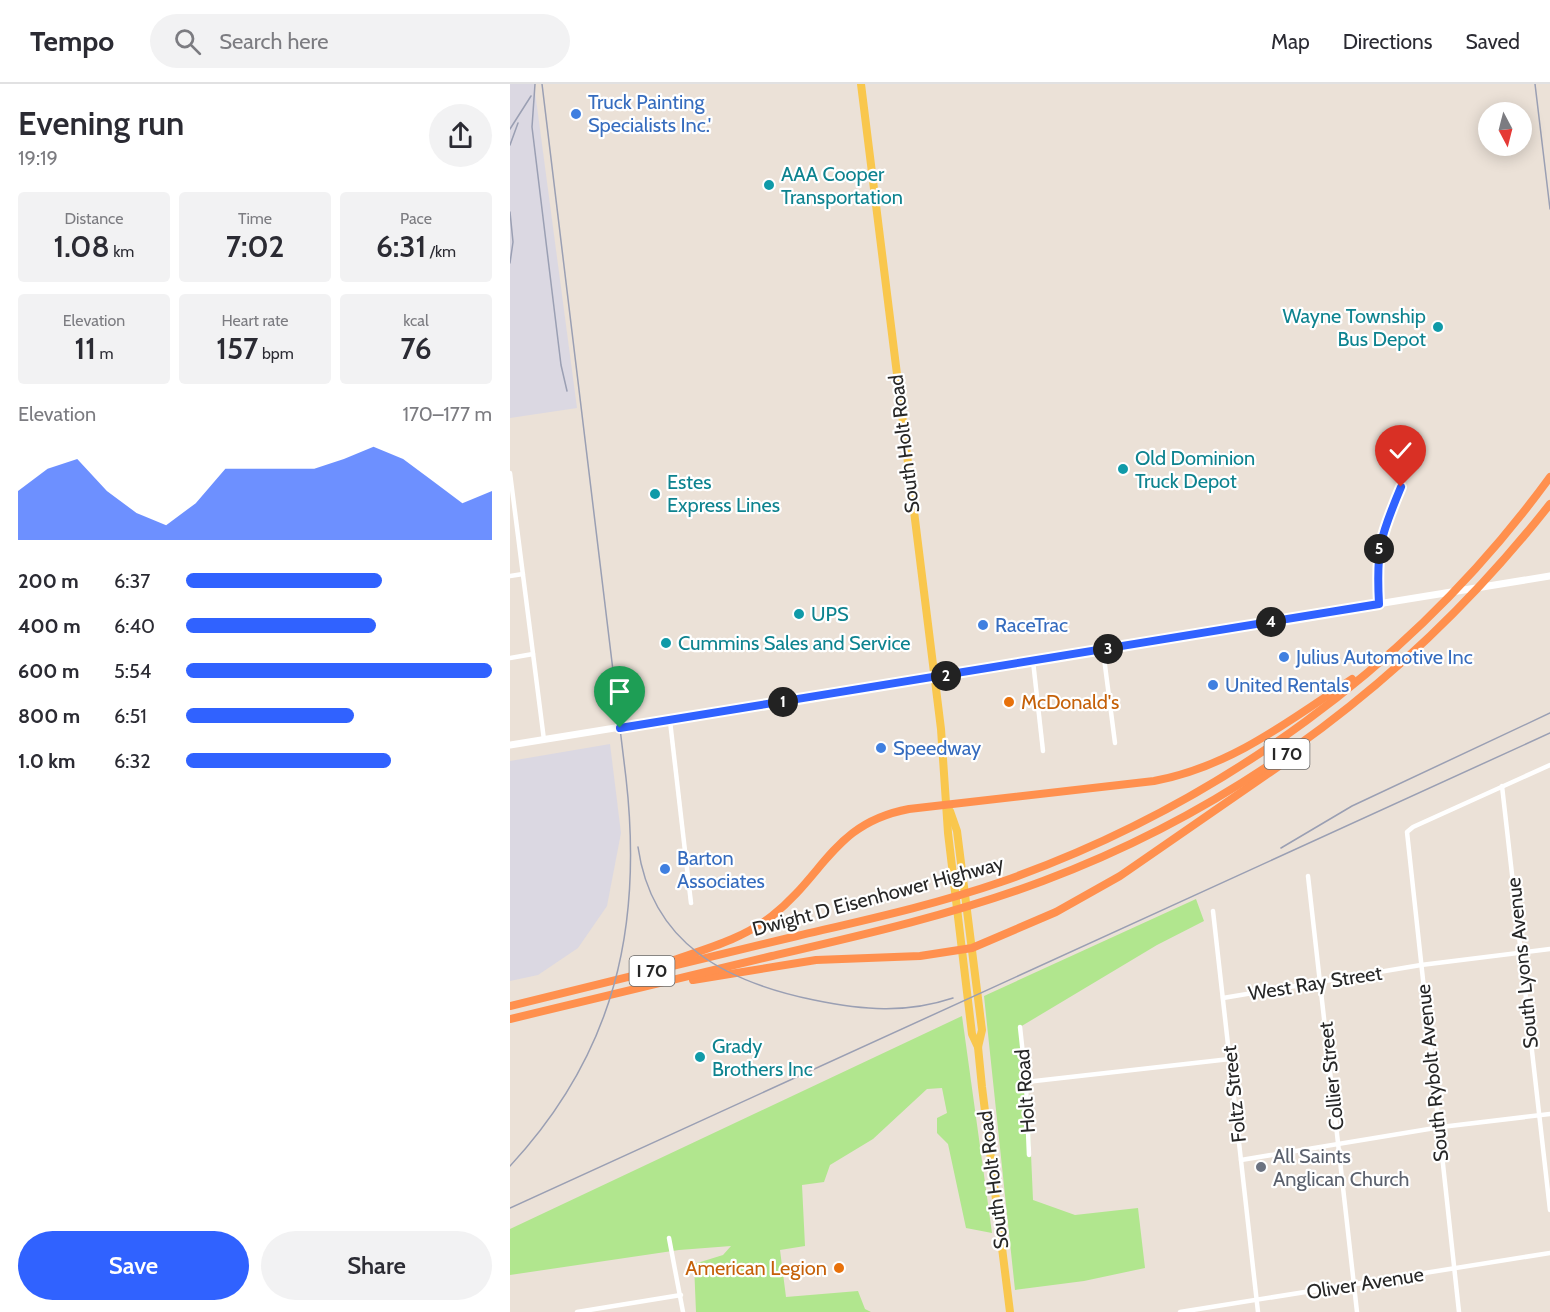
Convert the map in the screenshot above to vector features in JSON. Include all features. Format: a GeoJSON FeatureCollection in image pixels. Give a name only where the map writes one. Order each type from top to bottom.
{"type":"FeatureCollection","features":[{"type":"Feature","properties":{"kind":"highway","name":"Dwight D Eisenhower Highway"},"geometry":{"type":"LineString","coordinates":[[510,1006],[960,895],[1023,874],[1086,849],[1167,809],[1245,764],[1312,716],[1383,659],[1474,569],[1508,531],[1550,477]]}},
{"type":"Feature","properties":{"kind":"highway","name":"Dwight D Eisenhower Highway"},"geometry":{"type":"LineString","coordinates":[[510,1019],[952,911],[1026,888],[1088,864],[1148,836],[1217,799],[1323,728],[1392,672],[1460,608],[1550,504]]}},
{"type":"Feature","properties":{"kind":"highway"},"geometry":{"type":"LineString","coordinates":[[623,978],[724,944],[752,930],[780,909],[840,843],[861,826],[890,813],[1147,781],[1199,770],[1246,748],[1383,659]]}},
{"type":"Feature","properties":{"kind":"highway"},"geometry":{"type":"LineString","coordinates":[[631,990],[816,960],[962,951],[972,948],[1056,912],[1120,876],[1260,780],[1323,728]]}},
{"type":"Feature","properties":{"kind":"main road","name":"South Holt Road"},"geometry":{"type":"LineString","coordinates":[[861,84],[934,678],[964,974],[972,1034],[978,1047],[1010,1312]]}},
{"type":"Feature","properties":{"kind":"main road"},"geometry":{"type":"LineString","coordinates":[[510,745],[670,721],[1550,576]]}},
{"type":"Feature","properties":{"kind":"main road","name":"South Holt Road"},"geometry":{"type":"LineString","coordinates":[[948,804],[957,831],[972,948],[982,1030],[978,1047]]}},
{"type":"Feature","properties":{"kind":"street"},"geometry":{"type":"LineString","coordinates":[[1379,604],[1379,544],[1408,466],[1408,431]]}},
{"type":"Feature","properties":{"kind":"street"},"geometry":{"type":"LineString","coordinates":[[510,473],[544,740]]}},
{"type":"Feature","properties":{"kind":"street"},"geometry":{"type":"LineString","coordinates":[[510,576],[523,574]]}},
{"type":"Feature","properties":{"kind":"street"},"geometry":{"type":"LineString","coordinates":[[1103,650],[1115,743]]}},
{"type":"Feature","properties":{"kind":"street"},"geometry":{"type":"LineString","coordinates":[[510,658],[533,654]]}},
{"type":"Feature","properties":{"kind":"street"},"geometry":{"type":"LineString","coordinates":[[1033,661],[1043,751]]}},
{"type":"Feature","properties":{"kind":"street"},"geometry":{"type":"LineString","coordinates":[[670,721],[691,903]]}},
{"type":"Feature","properties":{"kind":"street"},"geometry":{"type":"LineString","coordinates":[[1502,786],[1550,765]]}},
{"type":"Feature","properties":{"kind":"street","name":"South Rybolt Avenue"},"geometry":{"type":"LineString","coordinates":[[1460,1312],[1407,835],[1413,827],[1502,786]]}},
{"type":"Feature","properties":{"kind":"street","name":"South Lyons Avenue"},"geometry":{"type":"LineString","coordinates":[[1502,786],[1550,1210]]}},
{"type":"Feature","properties":{"kind":"street","name":"Collier Street"},"geometry":{"type":"LineString","coordinates":[[1308,876],[1357,1312]]}},
{"type":"Feature","properties":{"kind":"street","name":"Foltz Street"},"geometry":{"type":"LineString","coordinates":[[1213,911],[1258,1312]]}},
{"type":"Feature","properties":{"kind":"street","name":"West Ray Street"},"geometry":{"type":"LineString","coordinates":[[1223,998],[1421,965],[1550,950]]}},
{"type":"Feature","properties":{"kind":"street","name":"Holt Road"},"geometry":{"type":"LineString","coordinates":[[1020,1027],[1026,1082],[1029,1155]]}},
{"type":"Feature","properties":{"kind":"street"},"geometry":{"type":"LineString","coordinates":[[1026,1082],[1230,1059]]}},
{"type":"Feature","properties":{"kind":"street"},"geometry":{"type":"LineString","coordinates":[[1241,1160],[1438,1128],[1550,1114]]}},
{"type":"Feature","properties":{"kind":"street"},"geometry":{"type":"LineString","coordinates":[[669,1238],[683,1312]]}},
{"type":"Feature","properties":{"kind":"street","name":"Oliver Avenue"},"geometry":{"type":"LineString","coordinates":[[1180,1312],[1550,1253]]}},
{"type":"Feature","properties":{"kind":"street"},"geometry":{"type":"LineString","coordinates":[[577,1312],[681,1295]]}},
{"type":"Feature","properties":{"kind":"shaded area"},"geometry":{"type":"Polygon","coordinates":[[[510,84],[534,84],[577,408],[510,418],[510,84]]]}},
{"type":"Feature","properties":{"kind":"shaded area"},"geometry":{"type":"Polygon","coordinates":[[[610,744],[621,833],[607,906],[578,948],[538,975],[510,981],[510,761],[610,744]]]}},
{"type":"Feature","properties":{"kind":"green space"},"geometry":{"type":"Polygon","coordinates":[[[1196,899],[1204,921],[1157,945],[1020,1027],[1028,1085],[1033,1200],[1075,1215],[1138,1208],[1145,1268],[1084,1281],[1015,1290],[984,996],[1196,899]]]}},
{"type":"Feature","properties":{"kind":"green space"},"geometry":{"type":"Polygon","coordinates":[[[962,1016],[992,1233],[966,1228],[948,1144],[937,1133],[937,1118],[947,1113],[942,1088],[927,1089],[873,1139],[830,1165],[824,1182],[802,1185],[805,1246],[780,1250],[786,1297],[858,1291],[865,1309],[871,1312],[696,1312],[694,1264],[723,1255],[731,1246],[679,1250],[510,1275],[510,1229],[962,1016]]]}},
{"type":"Feature","properties":{"kind":"railway"},"geometry":{"type":"LineString","coordinates":[[535,84],[532,127],[561,365],[567,391]]}},
{"type":"Feature","properties":{"kind":"railway"},"geometry":{"type":"LineString","coordinates":[[510,1166],[546,1123],[575,1079],[597,1033],[614,986],[624,936],[630,886],[630,833],[626,778],[542,84]]}},
{"type":"Feature","properties":{"kind":"railway"},"geometry":{"type":"LineString","coordinates":[[1535,84],[1550,209]]}},
{"type":"Feature","properties":{"kind":"railway"},"geometry":{"type":"LineString","coordinates":[[510,129],[531,96]]}},
{"type":"Feature","properties":{"kind":"railway"},"geometry":{"type":"LineString","coordinates":[[510,145],[518,123]]}},
{"type":"Feature","properties":{"kind":"railway"},"geometry":{"type":"LineString","coordinates":[[510,212],[513,242],[510,263]]}},
{"type":"Feature","properties":{"kind":"railway"},"geometry":{"type":"LineString","coordinates":[[1281,848],[1352,806],[1550,713]]}},
{"type":"Feature","properties":{"kind":"railway"},"geometry":{"type":"LineString","coordinates":[[510,1208],[1550,733]]}},
{"type":"Feature","properties":{"kind":"railway"},"geometry":{"type":"LineString","coordinates":[[638,847],[646,881],[659,910],[677,934],[699,954],[724,970],[782,992],[850,1006],[901,1008],[953,998]]}},
{"type":"Feature","properties":{"kind":"place","name":"Truck Painting Specialists Inc.'"},"geometry":{"type":"Point","coordinates":[576,114]}},
{"type":"Feature","properties":{"kind":"place","name":"AAA Cooper Transportation"},"geometry":{"type":"Point","coordinates":[769,185]}},
{"type":"Feature","properties":{"kind":"place","name":"Wayne Township Bus Depot"},"geometry":{"type":"Point","coordinates":[1438,327]}},
{"type":"Feature","properties":{"kind":"place","name":"Old Dominion Truck Depot"},"geometry":{"type":"Point","coordinates":[1123,469]}},
{"type":"Feature","properties":{"kind":"place","name":"Estes Express Lines"},"geometry":{"type":"Point","coordinates":[655,494]}},
{"type":"Feature","properties":{"kind":"place","name":"UPS"},"geometry":{"type":"Point","coordinates":[799,614]}},
{"type":"Feature","properties":{"kind":"place","name":"RaceTrac"},"geometry":{"type":"Point","coordinates":[983,625]}},
{"type":"Feature","properties":{"kind":"place","name":"Cummins Sales and Service"},"geometry":{"type":"Point","coordinates":[666,643]}},
{"type":"Feature","properties":{"kind":"place","name":"Julius Automotive Inc"},"geometry":{"type":"Point","coordinates":[1284,657]}},
{"type":"Feature","properties":{"kind":"place","name":"United Rentals"},"geometry":{"type":"Point","coordinates":[1213,685]}},
{"type":"Feature","properties":{"kind":"place","name":"McDonald's"},"geometry":{"type":"Point","coordinates":[1009,702]}},
{"type":"Feature","properties":{"kind":"place","name":"Speedway"},"geometry":{"type":"Point","coordinates":[881,748]}},
{"type":"Feature","properties":{"kind":"place","name":"Barton Associates"},"geometry":{"type":"Point","coordinates":[665,869]}},
{"type":"Feature","properties":{"kind":"place","name":"Grady Brothers Inc"},"geometry":{"type":"Point","coordinates":[700,1057]}},
{"type":"Feature","properties":{"kind":"place","name":"All Saints Anglican Church"},"geometry":{"type":"Point","coordinates":[1261,1167]}},
{"type":"Feature","properties":{"kind":"place","name":"American Legion"},"geometry":{"type":"Point","coordinates":[839,1268]}},
{"type":"Feature","properties":{"kind":"route"},"geometry":{"type":"LineString","coordinates":[[620,728],[1379,604],[1377,565],[1380,542],[1385,522],[1401,487]]}}]}
